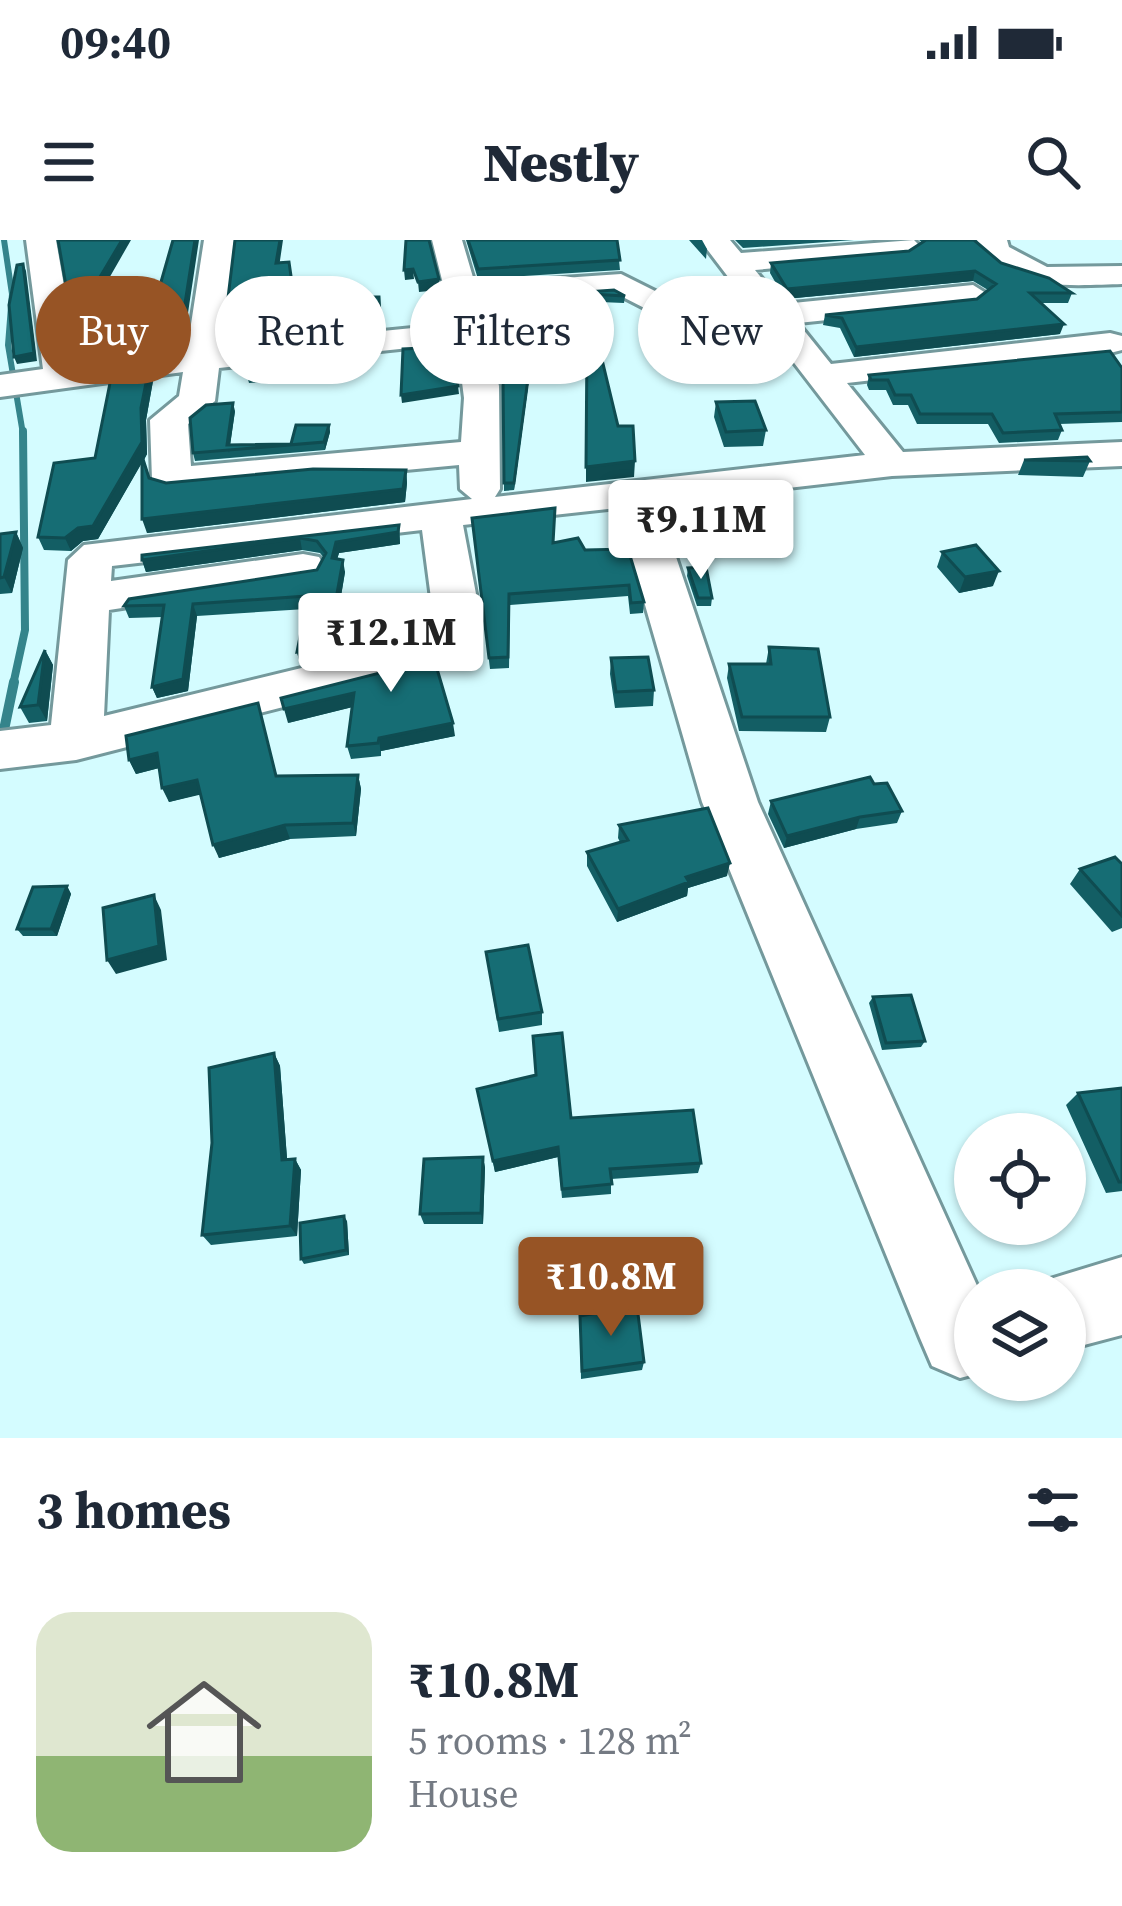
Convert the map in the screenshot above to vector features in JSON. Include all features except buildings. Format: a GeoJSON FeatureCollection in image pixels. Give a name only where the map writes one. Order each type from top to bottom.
{"type":"FeatureCollection","features":[{"type":"Feature","properties":{"kind":"street"},"geometry":{"type":"LineString","coordinates":[[41,240],[46,276]]}},
{"type":"Feature","properties":{"kind":"street"},"geometry":{"type":"LineString","coordinates":[[219,240],[197,401],[169,420],[172,480],[476,452]]}},
{"type":"Feature","properties":{"kind":"street"},"geometry":{"type":"LineString","coordinates":[[447,240],[458,276]]}},
{"type":"Feature","properties":{"kind":"street"},"geometry":{"type":"LineString","coordinates":[[992,240],[996,252],[1041,276],[1122,271],[1110,252],[1122,251]]}},
{"type":"Feature","properties":{"kind":"street"},"geometry":{"type":"LineString","coordinates":[[724,251],[906,248]]}},
{"type":"Feature","properties":{"kind":"street"},"geometry":{"type":"LineString","coordinates":[[724,251],[744,276]]}},
{"type":"Feature","properties":{"kind":"street"},"geometry":{"type":"LineString","coordinates":[[805,301],[973,295]]}},
{"type":"Feature","properties":{"kind":"street"},"geometry":{"type":"LineString","coordinates":[[191,360],[410,338]]}},
{"type":"Feature","properties":{"kind":"street"},"geometry":{"type":"LineString","coordinates":[[824,375],[1110,343]]}},
{"type":"Feature","properties":{"kind":"street"},"geometry":{"type":"LineString","coordinates":[[805,351],[892,464]]}},
{"type":"Feature","properties":{"kind":"street"},"geometry":{"type":"LineString","coordinates":[[0,386],[36,381]]}},
{"type":"Feature","properties":{"kind":"street"},"geometry":{"type":"LineString","coordinates":[[34,746],[364,670],[375,662],[377,634],[457,615],[456,522],[476,452],[481,384]]}},
{"type":"Feature","properties":{"kind":"street"},"geometry":{"type":"LineString","coordinates":[[34,746],[87,599],[456,522],[634,494],[892,464],[1122,454]]}},
{"type":"Feature","properties":{"kind":"street"},"geometry":{"type":"LineString","coordinates":[[634,494],[730,802],[954,1324]]}},
{"type":"Feature","properties":{"kind":"street"},"geometry":{"type":"LineString","coordinates":[[1086,1305],[1122,1296]]}},
{"type":"Feature","properties":{"kind":"waterway"},"geometry":{"type":"LineString","coordinates":[[4,240],[12,294],[8,345],[23,434]]}},
{"type":"Feature","properties":{"kind":"waterway"},"geometry":{"type":"LineString","coordinates":[[13,685],[25,630],[23,431]]}},
{"type":"Feature","properties":{"kind":"waterway"},"geometry":{"type":"LineString","coordinates":[[0,749],[14,682]]}}]}
